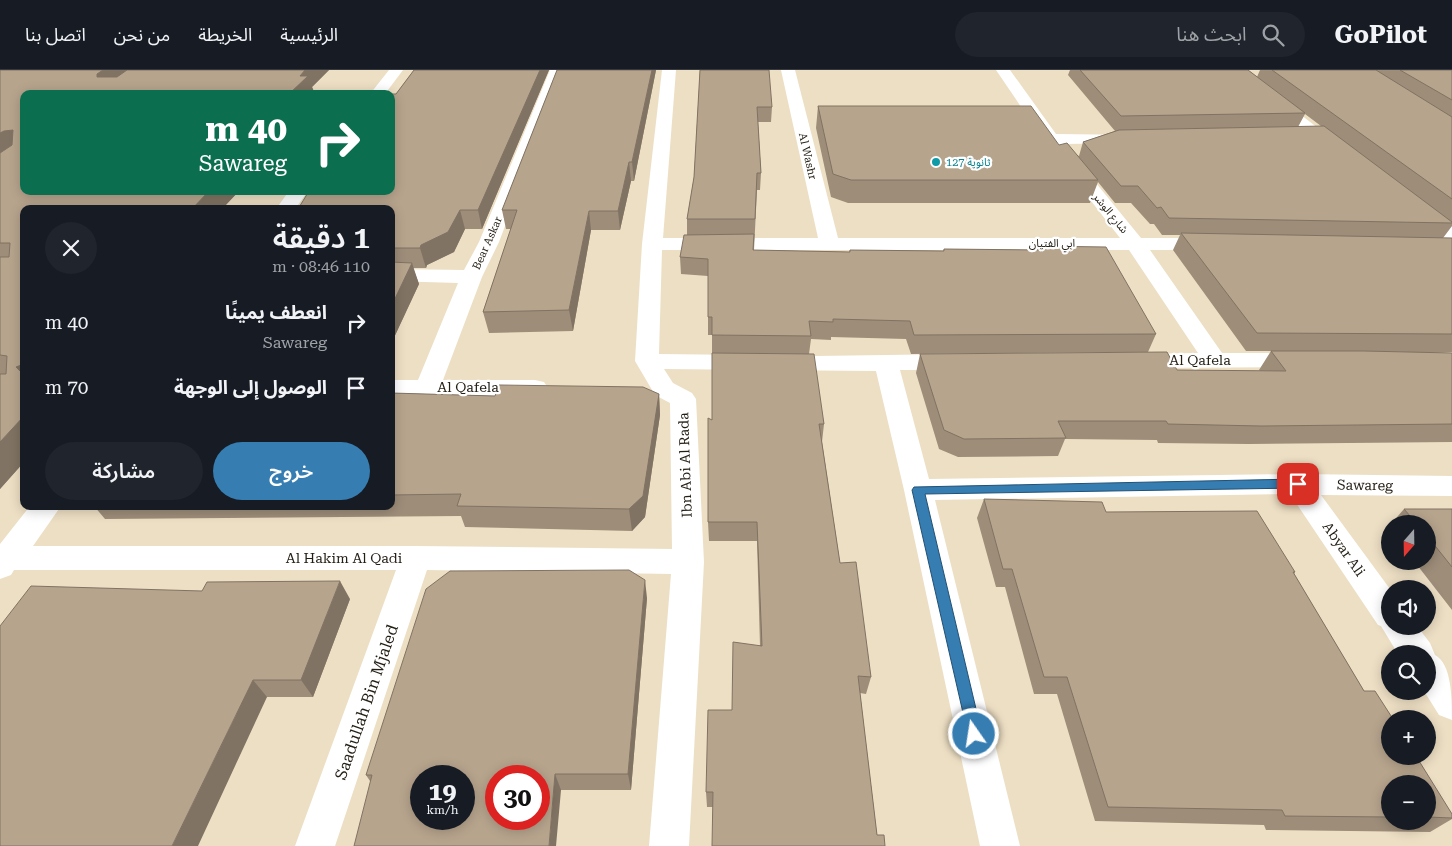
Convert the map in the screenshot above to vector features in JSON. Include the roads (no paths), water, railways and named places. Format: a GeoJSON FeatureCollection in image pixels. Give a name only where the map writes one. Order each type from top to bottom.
{"type":"FeatureCollection","features":[{"type":"Feature","properties":{"kind":"street"},"geometry":{"type":"LineString","coordinates":[[381,90],[396,70]]}},
{"type":"Feature","properties":{"kind":"street","name":"Bear Askar"},"geometry":{"type":"LineString","coordinates":[[428,387],[472,276],[489,242],[557,70]]}},
{"type":"Feature","properties":{"kind":"street"},"geometry":{"type":"LineString","coordinates":[[669,70],[652,244],[647,361],[974,362]]}},
{"type":"Feature","properties":{"kind":"street","name":"Al Washr"},"geometry":{"type":"LineString","coordinates":[[788,70],[829,243]]}},
{"type":"Feature","properties":{"kind":"street","name":"شارع الوشر"},"geometry":{"type":"LineString","coordinates":[[1003,70],[1051,139],[1134,242],[1215,360]]}},
{"type":"Feature","properties":{"kind":"street"},"geometry":{"type":"LineString","coordinates":[[1234,70],[1350,159]]}},
{"type":"Feature","properties":{"kind":"street"},"geometry":{"type":"LineString","coordinates":[[1289,136],[1319,136]]}},
{"type":"Feature","properties":{"kind":"street"},"geometry":{"type":"LineString","coordinates":[[1051,139],[1150,137]]}},
{"type":"Feature","properties":{"kind":"street"},"geometry":{"type":"LineString","coordinates":[[288,205],[296,195]]}},
{"type":"Feature","properties":{"kind":"street"},"geometry":{"type":"LineString","coordinates":[[1405,201],[1452,236]]}},
{"type":"Feature","properties":{"kind":"street","name":"ابي الفتيان"},"geometry":{"type":"LineString","coordinates":[[652,244],[1134,242],[1234,244]]}},
{"type":"Feature","properties":{"kind":"street"},"geometry":{"type":"LineString","coordinates":[[395,275],[472,276]]}},
{"type":"Feature","properties":{"kind":"street","name":"Al Qafela"},"geometry":{"type":"LineString","coordinates":[[1112,361],[1322,360]]}},
{"type":"Feature","properties":{"kind":"street","name":"Ibn Abi Al Rada"},"geometry":{"type":"LineString","coordinates":[[647,361],[664,389],[683,398],[688,562],[669,846]]}},
{"type":"Feature","properties":{"kind":"street"},"geometry":{"type":"LineString","coordinates":[[886,363],[918,490],[1000,846]]}},
{"type":"Feature","properties":{"kind":"street","name":"Al Qafela"},"geometry":{"type":"LineString","coordinates":[[395,388],[556,388]]}},
{"type":"Feature","properties":{"kind":"street"},"geometry":{"type":"LineString","coordinates":[[634,388],[664,389]]}},
{"type":"Feature","properties":{"kind":"street","name":"Sawareg"},"geometry":{"type":"LineString","coordinates":[[918,490],[1298,484],[1452,486]]}},
{"type":"Feature","properties":{"kind":"street","name":"Abyar Ali"},"geometry":{"type":"LineString","coordinates":[[1298,484],[1381,601]]}},
{"type":"Feature","properties":{"kind":"street"},"geometry":{"type":"LineString","coordinates":[[2,561],[43,510]]}},
{"type":"Feature","properties":{"kind":"street","name":"Al Hakim Al Qadi"},"geometry":{"type":"LineString","coordinates":[[2,561],[416,558],[688,562]]}},
{"type":"Feature","properties":{"kind":"street","name":"Saadullah Bin Mjaled"},"geometry":{"type":"LineString","coordinates":[[316,846],[416,558]]}},
{"type":"Feature","properties":{"kind":"street"},"geometry":{"type":"LineString","coordinates":[[1436,680],[1452,703]]}},
{"type":"Feature","properties":{"kind":"place","name":"ثانوية 127"},"geometry":{"type":"Point","coordinates":[936,162]}}]}
